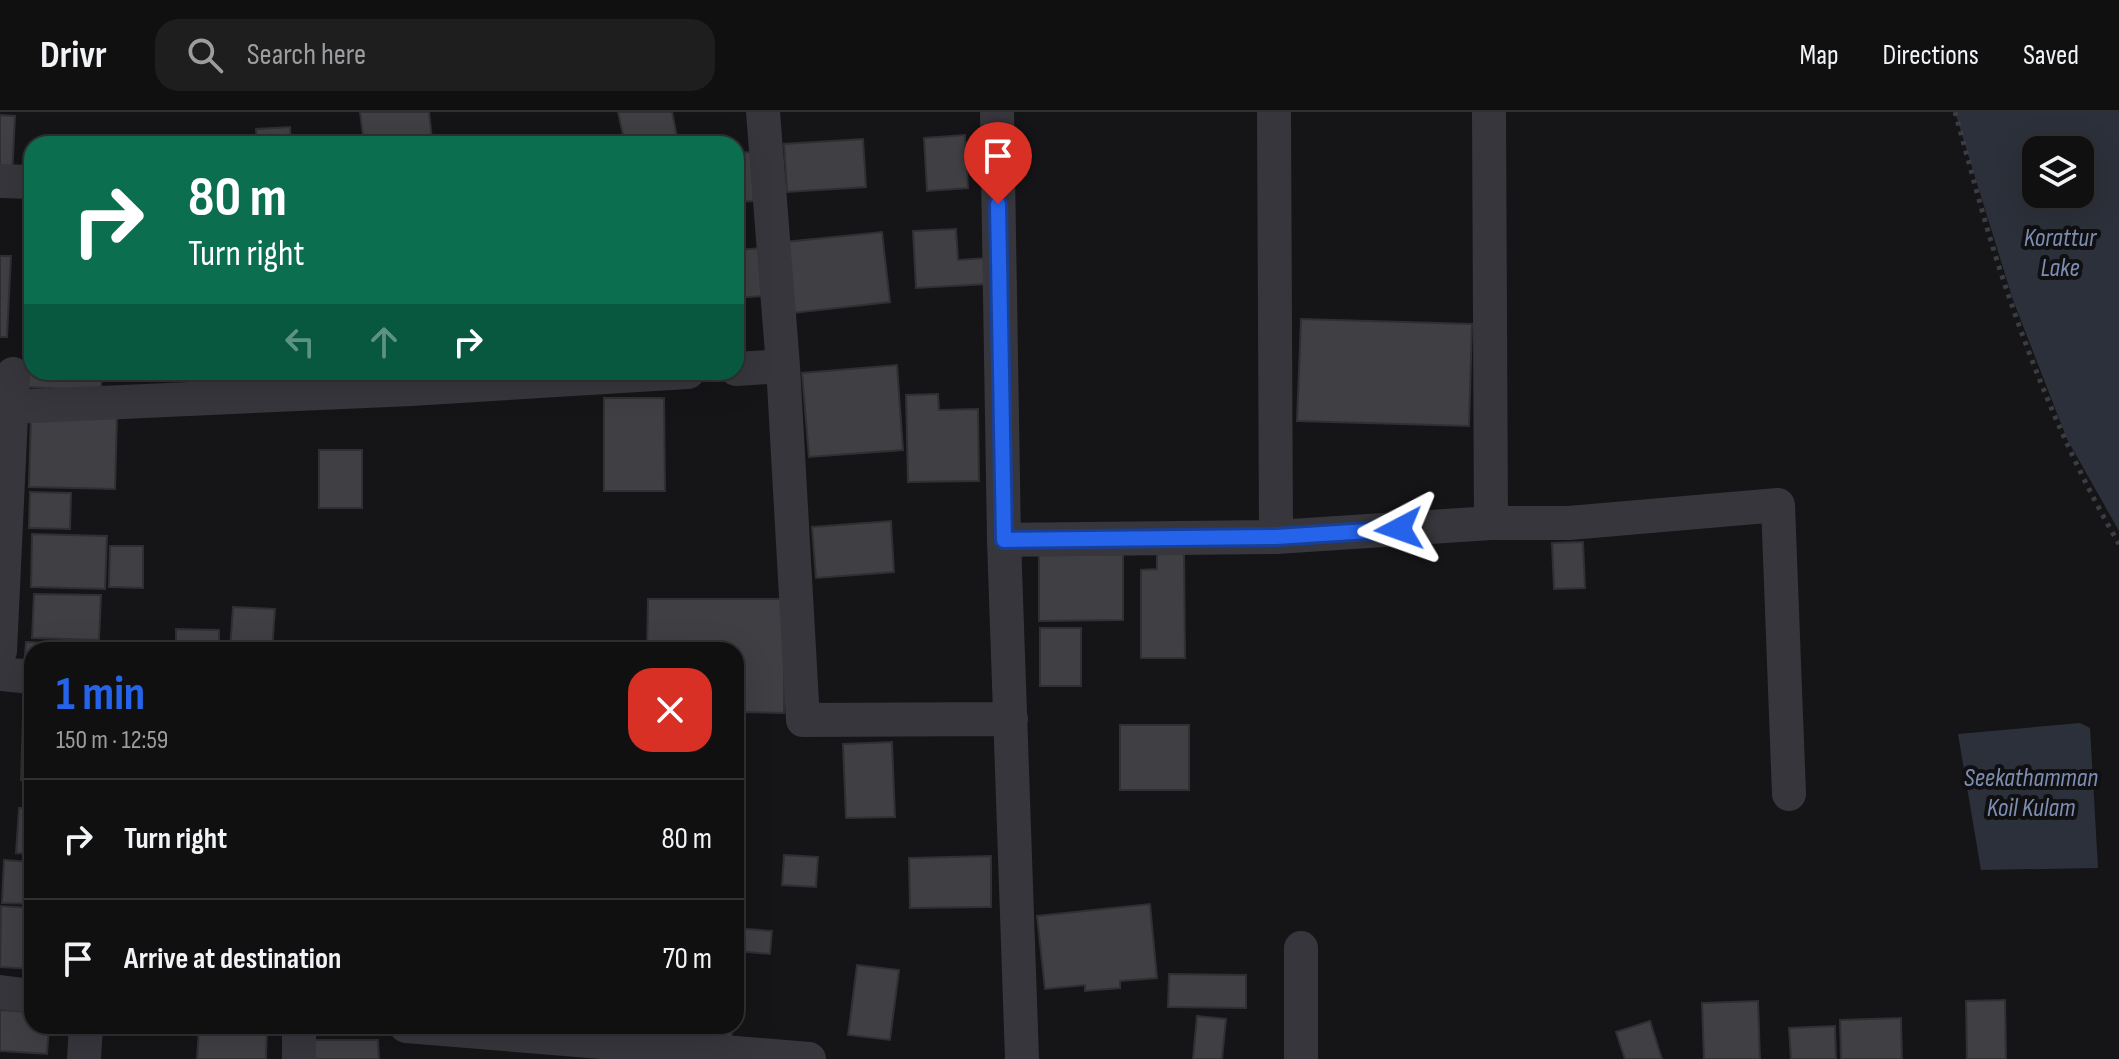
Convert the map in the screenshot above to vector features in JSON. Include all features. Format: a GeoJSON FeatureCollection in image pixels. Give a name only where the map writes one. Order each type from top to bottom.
{"type":"FeatureCollection","features":[{"type":"Feature","properties":{"kind":"street"},"geometry":{"type":"LineString","coordinates":[[763,112],[783,366],[803,720],[1011,719]]}},
{"type":"Feature","properties":{"kind":"street"},"geometry":{"type":"LineString","coordinates":[[997,112],[1004,540],[1022,1059]]}},
{"type":"Feature","properties":{"kind":"street"},"geometry":{"type":"LineString","coordinates":[[1274,112],[1276,537]]}},
{"type":"Feature","properties":{"kind":"street"},"geometry":{"type":"LineString","coordinates":[[1489,112],[1491,523]]}},
{"type":"Feature","properties":{"kind":"street"},"geometry":{"type":"LineString","coordinates":[[0,181],[24,182]]}},
{"type":"Feature","properties":{"kind":"street"},"geometry":{"type":"LineString","coordinates":[[744,368],[783,366]]}},
{"type":"Feature","properties":{"kind":"street"},"geometry":{"type":"LineString","coordinates":[[0,651],[12,391],[411,389],[558,380]]}},
{"type":"Feature","properties":{"kind":"street"},"geometry":{"type":"LineString","coordinates":[[1004,540],[1276,537],[1491,523],[1569,523],[1778,505],[1789,794]]}},
{"type":"Feature","properties":{"kind":"street"},"geometry":{"type":"LineString","coordinates":[[0,674],[24,676]]}},
{"type":"Feature","properties":{"kind":"street"},"geometry":{"type":"LineString","coordinates":[[1301,948],[1301,1059]]}},
{"type":"Feature","properties":{"kind":"street"},"geometry":{"type":"LineString","coordinates":[[0,992],[24,995]]}},
{"type":"Feature","properties":{"kind":"street"},"geometry":{"type":"LineString","coordinates":[[84,1059],[86,1034]]}},
{"type":"Feature","properties":{"kind":"street"},"geometry":{"type":"LineString","coordinates":[[299,1034],[299,1059]]}},
{"type":"Feature","properties":{"kind":"street"},"geometry":{"type":"LineString","coordinates":[[614,1034],[809,1059]]}},
{"type":"Feature","properties":{"kind":"path"},"geometry":{"type":"LineString","coordinates":[[1955,112],[2004,281],[2037,373],[2094,501],[2119,544]]}},
{"type":"Feature","properties":{"kind":"water","name":"Korattur Lake"},"geometry":{"type":"Polygon","coordinates":[[[1955,112],[2119,112],[2119,531],[2067,439],[2013,300],[1955,112]]]}},
{"type":"Feature","properties":{"kind":"water","name":"Seekathamman Koil Kulam"},"geometry":{"type":"Polygon","coordinates":[[[2080,723],[2090,728],[2098,868],[1981,870],[1958,734],[2080,723]]]}},
{"type":"Feature","properties":{"kind":"building"},"geometry":{"type":"Polygon","coordinates":[[[360,112],[429,112],[432,136],[363,136],[360,112]]]}},
{"type":"Feature","properties":{"kind":"building"},"geometry":{"type":"Polygon","coordinates":[[[618,112],[672,112],[677,136],[623,136],[618,112]]]}},
{"type":"Feature","properties":{"kind":"building"},"geometry":{"type":"Polygon","coordinates":[[[0,115],[15,116],[12,178],[0,178],[0,115]]]}},
{"type":"Feature","properties":{"kind":"building"},"geometry":{"type":"Polygon","coordinates":[[[290,127],[291,136],[256,136],[256,129],[290,127]]]}},
{"type":"Feature","properties":{"kind":"building"},"geometry":{"type":"Polygon","coordinates":[[[965,135],[968,188],[927,191],[924,138],[965,135]]]}},
{"type":"Feature","properties":{"kind":"building"},"geometry":{"type":"Polygon","coordinates":[[[863,139],[866,187],[787,192],[784,144],[863,139]]]}},
{"type":"Feature","properties":{"kind":"building"},"geometry":{"type":"Polygon","coordinates":[[[744,152],[751,152],[754,201],[744,202],[744,152]]]}},
{"type":"Feature","properties":{"kind":"building"},"geometry":{"type":"Polygon","coordinates":[[[956,229],[958,260],[986,258],[987,284],[916,288],[913,231],[956,229]]]}},
{"type":"Feature","properties":{"kind":"building"},"geometry":{"type":"Polygon","coordinates":[[[882,232],[890,302],[793,313],[785,242],[882,232]]]}},
{"type":"Feature","properties":{"kind":"building"},"geometry":{"type":"Polygon","coordinates":[[[761,248],[764,296],[744,297],[744,249],[761,248]]]}},
{"type":"Feature","properties":{"kind":"building"},"geometry":{"type":"Polygon","coordinates":[[[0,256],[11,256],[7,337],[0,337],[0,256]]]}},
{"type":"Feature","properties":{"kind":"building"},"geometry":{"type":"Polygon","coordinates":[[[1301,319],[1472,324],[1469,426],[1297,421],[1301,319]]]}},
{"type":"Feature","properties":{"kind":"building"},"geometry":{"type":"Polygon","coordinates":[[[897,365],[903,450],[809,457],[802,373],[897,365]]]}},
{"type":"Feature","properties":{"kind":"building"},"geometry":{"type":"Polygon","coordinates":[[[25,380],[102,380],[101,391],[25,387],[25,380]]]}},
{"type":"Feature","properties":{"kind":"building"},"geometry":{"type":"Polygon","coordinates":[[[938,394],[939,410],[978,409],[979,481],[908,482],[906,395],[938,394]]]}},
{"type":"Feature","properties":{"kind":"building"},"geometry":{"type":"Polygon","coordinates":[[[604,398],[664,398],[665,491],[604,491],[604,398]]]}},
{"type":"Feature","properties":{"kind":"building"},"geometry":{"type":"Polygon","coordinates":[[[31,413],[117,415],[115,489],[29,487],[31,413]]]}},
{"type":"Feature","properties":{"kind":"building"},"geometry":{"type":"Polygon","coordinates":[[[319,450],[362,450],[362,508],[319,508],[319,450]]]}},
{"type":"Feature","properties":{"kind":"building"},"geometry":{"type":"Polygon","coordinates":[[[30,492],[71,493],[70,529],[29,528],[30,492]]]}},
{"type":"Feature","properties":{"kind":"building"},"geometry":{"type":"Polygon","coordinates":[[[891,521],[894,572],[816,578],[812,527],[891,521]]]}},
{"type":"Feature","properties":{"kind":"building"},"geometry":{"type":"Polygon","coordinates":[[[32,534],[107,536],[105,589],[31,587],[32,534]]]}},
{"type":"Feature","properties":{"kind":"building"},"geometry":{"type":"Polygon","coordinates":[[[1583,542],[1585,588],[1554,589],[1552,543],[1583,542]]]}},
{"type":"Feature","properties":{"kind":"building"},"geometry":{"type":"Polygon","coordinates":[[[110,546],[143,546],[143,588],[109,587],[110,546]]]}},
{"type":"Feature","properties":{"kind":"building"},"geometry":{"type":"Polygon","coordinates":[[[1123,551],[1123,620],[1039,621],[1039,552],[1123,551]]]}},
{"type":"Feature","properties":{"kind":"building"},"geometry":{"type":"Polygon","coordinates":[[[1184,551],[1185,658],[1141,658],[1141,570],[1157,569],[1157,552],[1184,551]]]}},
{"type":"Feature","properties":{"kind":"building"},"geometry":{"type":"Polygon","coordinates":[[[34,594],[101,595],[99,640],[32,638],[34,594]]]}},
{"type":"Feature","properties":{"kind":"building"},"geometry":{"type":"Polygon","coordinates":[[[648,599],[785,599],[784,713],[744,712],[744,642],[647,642],[648,599]]]}},
{"type":"Feature","properties":{"kind":"building"},"geometry":{"type":"Polygon","coordinates":[[[233,607],[275,609],[273,642],[231,642],[233,607]]]}},
{"type":"Feature","properties":{"kind":"building"},"geometry":{"type":"Polygon","coordinates":[[[1040,628],[1081,628],[1081,686],[1040,686],[1040,628]]]}},
{"type":"Feature","properties":{"kind":"building"},"geometry":{"type":"Polygon","coordinates":[[[176,629],[219,630],[219,642],[176,642],[176,629]]]}},
{"type":"Feature","properties":{"kind":"building"},"geometry":{"type":"Polygon","coordinates":[[[23,716],[24,716],[24,780],[21,780],[23,716]]]}},
{"type":"Feature","properties":{"kind":"building"},"geometry":{"type":"Polygon","coordinates":[[[1120,725],[1189,725],[1189,790],[1120,790],[1120,725]]]}},
{"type":"Feature","properties":{"kind":"building"},"geometry":{"type":"Polygon","coordinates":[[[892,742],[895,817],[846,818],[843,744],[892,742]]]}},
{"type":"Feature","properties":{"kind":"building"},"geometry":{"type":"Polygon","coordinates":[[[19,808],[24,808],[24,854],[16,853],[19,808]]]}},
{"type":"Feature","properties":{"kind":"building"},"geometry":{"type":"Polygon","coordinates":[[[784,855],[818,857],[816,887],[782,885],[784,855]]]}},
{"type":"Feature","properties":{"kind":"building"},"geometry":{"type":"Polygon","coordinates":[[[991,856],[991,907],[910,908],[909,858],[991,856]]]}},
{"type":"Feature","properties":{"kind":"building"},"geometry":{"type":"Polygon","coordinates":[[[4,860],[24,861],[24,904],[2,903],[4,860]]]}},
{"type":"Feature","properties":{"kind":"building"},"geometry":{"type":"Polygon","coordinates":[[[1150,904],[1157,978],[1120,981],[1120,988],[1085,991],[1085,985],[1045,989],[1037,916],[1150,904]]]}},
{"type":"Feature","properties":{"kind":"building"},"geometry":{"type":"Polygon","coordinates":[[[1,906],[24,907],[24,968],[0,967],[1,906]]]}},
{"type":"Feature","properties":{"kind":"building"},"geometry":{"type":"Polygon","coordinates":[[[744,929],[772,931],[770,954],[744,952],[744,929]]]}},
{"type":"Feature","properties":{"kind":"building"},"geometry":{"type":"Polygon","coordinates":[[[857,965],[899,970],[890,1040],[848,1035],[857,965]]]}},
{"type":"Feature","properties":{"kind":"building"},"geometry":{"type":"Polygon","coordinates":[[[1169,974],[1246,975],[1246,1008],[1168,1007],[1169,974]]]}},
{"type":"Feature","properties":{"kind":"building"},"geometry":{"type":"Polygon","coordinates":[[[2005,1000],[2006,1059],[1967,1059],[1966,1001],[2005,1000]]]}},
{"type":"Feature","properties":{"kind":"building"},"geometry":{"type":"Polygon","coordinates":[[[1758,1001],[1760,1059],[1704,1059],[1702,1003],[1758,1001]]]}},
{"type":"Feature","properties":{"kind":"building"},"geometry":{"type":"Polygon","coordinates":[[[0,1010],[24,1012],[24,1034],[48,1034],[47,1054],[0,1051],[0,1010]]]}},
{"type":"Feature","properties":{"kind":"building"},"geometry":{"type":"Polygon","coordinates":[[[1197,1016],[1226,1019],[1222,1059],[1193,1059],[1197,1016]]]}},
{"type":"Feature","properties":{"kind":"building"},"geometry":{"type":"Polygon","coordinates":[[[1901,1018],[1902,1059],[1841,1059],[1840,1020],[1901,1018]]]}},
{"type":"Feature","properties":{"kind":"building"},"geometry":{"type":"Polygon","coordinates":[[[1650,1021],[1662,1059],[1625,1059],[1616,1032],[1650,1021]]]}},
{"type":"Feature","properties":{"kind":"building"},"geometry":{"type":"Polygon","coordinates":[[[1835,1026],[1836,1059],[1791,1059],[1789,1028],[1835,1026]]]}},
{"type":"Feature","properties":{"kind":"building"},"geometry":{"type":"Polygon","coordinates":[[[199,1034],[267,1034],[266,1059],[197,1059],[199,1034]]]}},
{"type":"Feature","properties":{"kind":"building"},"geometry":{"type":"Polygon","coordinates":[[[704,1034],[732,1034],[731,1038],[704,1034]]]}},
{"type":"Feature","properties":{"kind":"building"},"geometry":{"type":"Polygon","coordinates":[[[311,1040],[378,1040],[379,1059],[312,1059],[311,1040]]]}},
{"type":"Feature","properties":{"kind":"route"},"geometry":{"type":"LineString","coordinates":[[998,204],[1004,540],[1276,537],[1399,529]]}}]}
